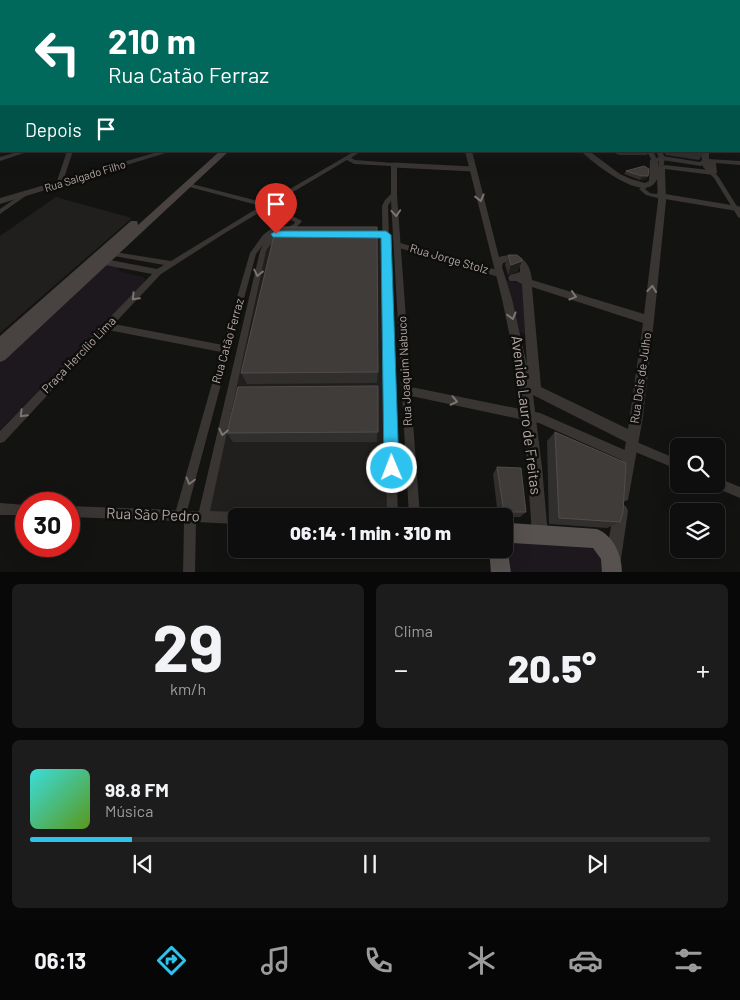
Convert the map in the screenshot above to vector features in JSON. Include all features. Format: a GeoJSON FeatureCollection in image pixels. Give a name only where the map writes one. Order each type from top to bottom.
{"type":"FeatureCollection","features":[{"type":"Feature","properties":{"kind":"main road"},"geometry":{"type":"LineString","coordinates":[[0,356],[215,152]]}},
{"type":"Feature","properties":{"kind":"main road"},"geometry":{"type":"LineString","coordinates":[[0,344],[107,256],[224,152]]}},
{"type":"Feature","properties":{"kind":"main road"},"geometry":{"type":"LineString","coordinates":[[513,537],[540,535],[597,539],[605,546],[612,567]]}},
{"type":"Feature","properties":{"kind":"main road"},"geometry":{"type":"LineString","coordinates":[[501,572],[502,558]]}},
{"type":"Feature","properties":{"kind":"street"},"geometry":{"type":"LineString","coordinates":[[0,159],[24,152]]}},
{"type":"Feature","properties":{"kind":"street"},"geometry":{"type":"LineString","coordinates":[[59,184],[71,152]]}},
{"type":"Feature","properties":{"kind":"street","name":"Rua Salgado Filho"},"geometry":{"type":"LineString","coordinates":[[0,201],[166,152]]}},
{"type":"Feature","properties":{"kind":"street"},"geometry":{"type":"LineString","coordinates":[[345,152],[347,158],[354,162],[473,169]]}},
{"type":"Feature","properties":{"kind":"street","name":"Praça Hercílio Lima"},"geometry":{"type":"LineString","coordinates":[[0,438],[158,272],[356,152]]}},
{"type":"Feature","properties":{"kind":"street","name":"Avenida Lauro de Freitas"},"geometry":{"type":"LineString","coordinates":[[468,152],[532,393]]}},
{"type":"Feature","properties":{"kind":"street"},"geometry":{"type":"LineString","coordinates":[[585,152],[625,180],[644,185],[654,180],[658,156]]}},
{"type":"Feature","properties":{"kind":"street"},"geometry":{"type":"LineString","coordinates":[[658,156],[708,157],[740,163]]}},
{"type":"Feature","properties":{"kind":"street"},"geometry":{"type":"LineString","coordinates":[[658,156],[663,167],[713,173]]}},
{"type":"Feature","properties":{"kind":"street"},"geometry":{"type":"LineString","coordinates":[[705,157],[706,167],[713,173],[738,208],[740,216]]}},
{"type":"Feature","properties":{"kind":"street"},"geometry":{"type":"LineString","coordinates":[[713,173],[710,162],[718,160]]}},
{"type":"Feature","properties":{"kind":"street","name":"Rua Joaquim Nabuco"},"geometry":{"type":"LineString","coordinates":[[394,165],[394,195],[414,508]]}},
{"type":"Feature","properties":{"kind":"street","name":"Rua Dois de Julho"},"geometry":{"type":"LineString","coordinates":[[612,567],[633,441],[649,320],[663,167]]}},
{"type":"Feature","properties":{"kind":"street"},"geometry":{"type":"LineString","coordinates":[[188,184],[266,205],[290,217]]}},
{"type":"Feature","properties":{"kind":"street"},"geometry":{"type":"LineString","coordinates":[[644,185],[642,189],[648,194],[657,196],[662,194],[738,208]]}},
{"type":"Feature","properties":{"kind":"street"},"geometry":{"type":"LineString","coordinates":[[0,212],[25,194]]}},
{"type":"Feature","properties":{"kind":"street","name":"Rua Joaquim Nabuco"},"geometry":{"type":"LineString","coordinates":[[392,508],[381,235],[385,206],[387,201],[394,195]]}},
{"type":"Feature","properties":{"kind":"street","name":"Rua Catão Ferraz"},"geometry":{"type":"LineString","coordinates":[[188,572],[185,517],[226,349],[256,248],[265,237],[290,217],[298,219],[298,224],[276,234],[263,251],[203,517]]}},
{"type":"Feature","properties":{"kind":"street"},"geometry":{"type":"LineString","coordinates":[[276,234],[296,234]]}},
{"type":"Feature","properties":{"kind":"street","name":"Rua Jorge Stolz"},"geometry":{"type":"LineString","coordinates":[[398,245],[498,269]]}},
{"type":"Feature","properties":{"kind":"street"},"geometry":{"type":"LineString","coordinates":[[107,256],[170,263]]}},
{"type":"Feature","properties":{"kind":"street"},"geometry":{"type":"LineString","coordinates":[[107,256],[158,272]]}},
{"type":"Feature","properties":{"kind":"street"},"geometry":{"type":"LineString","coordinates":[[526,277],[523,264],[515,259],[502,259],[498,269],[506,276],[513,278],[526,277],[649,320]]}},
{"type":"Feature","properties":{"kind":"street","name":"Avenida Lauro de Freitas"},"geometry":{"type":"LineString","coordinates":[[526,277],[534,384],[529,416],[540,535]]}},
{"type":"Feature","properties":{"kind":"street"},"geometry":{"type":"LineString","coordinates":[[107,326],[226,349]]}},
{"type":"Feature","properties":{"kind":"street"},"geometry":{"type":"LineString","coordinates":[[407,391],[529,416],[559,426],[630,458]]}},
{"type":"Feature","properties":{"kind":"street"},"geometry":{"type":"LineString","coordinates":[[532,393],[633,441],[670,461]]}},
{"type":"Feature","properties":{"kind":"street"},"geometry":{"type":"LineString","coordinates":[[725,486],[740,493]]}},
{"type":"Feature","properties":{"kind":"street"},"geometry":{"type":"LineString","coordinates":[[0,509],[15,510]]}},
{"type":"Feature","properties":{"kind":"street","name":"Rua São Pedro"},"geometry":{"type":"LineString","coordinates":[[80,512],[228,518]]}},
{"type":"Feature","properties":{"kind":"shaded area"},"geometry":{"type":"Polygon","coordinates":[[[56,197],[132,218],[0,333],[0,236],[56,197]]]}},
{"type":"Feature","properties":{"kind":"shaded area"},"geometry":{"type":"Polygon","coordinates":[[[276,234],[386,235],[392,508],[228,508],[228,518],[203,517],[263,251],[276,234]]]}},
{"type":"Feature","properties":{"kind":"shaded area"},"geometry":{"type":"Polygon","coordinates":[[[105,266],[118,266],[119,271],[144,277],[145,283],[0,430],[0,361],[105,266]]]}},
{"type":"Feature","properties":{"kind":"shaded area"},"geometry":{"type":"Polygon","coordinates":[[[506,280],[526,284],[527,335],[520,332],[506,280]]]}},
{"type":"Feature","properties":{"kind":"shaded area"},"geometry":{"type":"Polygon","coordinates":[[[513,533],[590,537],[612,572],[501,572],[500,558],[513,558],[513,533]]]}},
{"type":"Feature","properties":{"kind":"building"},"geometry":{"type":"Polygon","coordinates":[[[644,166],[649,169],[648,176],[626,171],[644,166]]]}},
{"type":"Feature","properties":{"kind":"building"},"geometry":{"type":"Polygon","coordinates":[[[276,227],[377,227],[378,372],[241,373],[276,227]]]}},
{"type":"Feature","properties":{"kind":"building"},"geometry":{"type":"Polygon","coordinates":[[[508,255],[517,255],[522,261],[511,265],[508,255]]]}},
{"type":"Feature","properties":{"kind":"building"},"geometry":{"type":"Polygon","coordinates":[[[378,386],[378,432],[227,433],[238,387],[378,386]]]}},
{"type":"Feature","properties":{"kind":"building"},"geometry":{"type":"Polygon","coordinates":[[[555,432],[626,463],[623,512],[620,522],[559,518],[555,432]]]}},
{"type":"Feature","properties":{"kind":"building"},"geometry":{"type":"Polygon","coordinates":[[[497,467],[521,468],[526,512],[513,512],[513,508],[503,508],[497,467]]]}},
{"type":"Feature","properties":{"kind":"route"},"geometry":{"type":"LineString","coordinates":[[276,234],[386,235],[392,468]]}}]}
